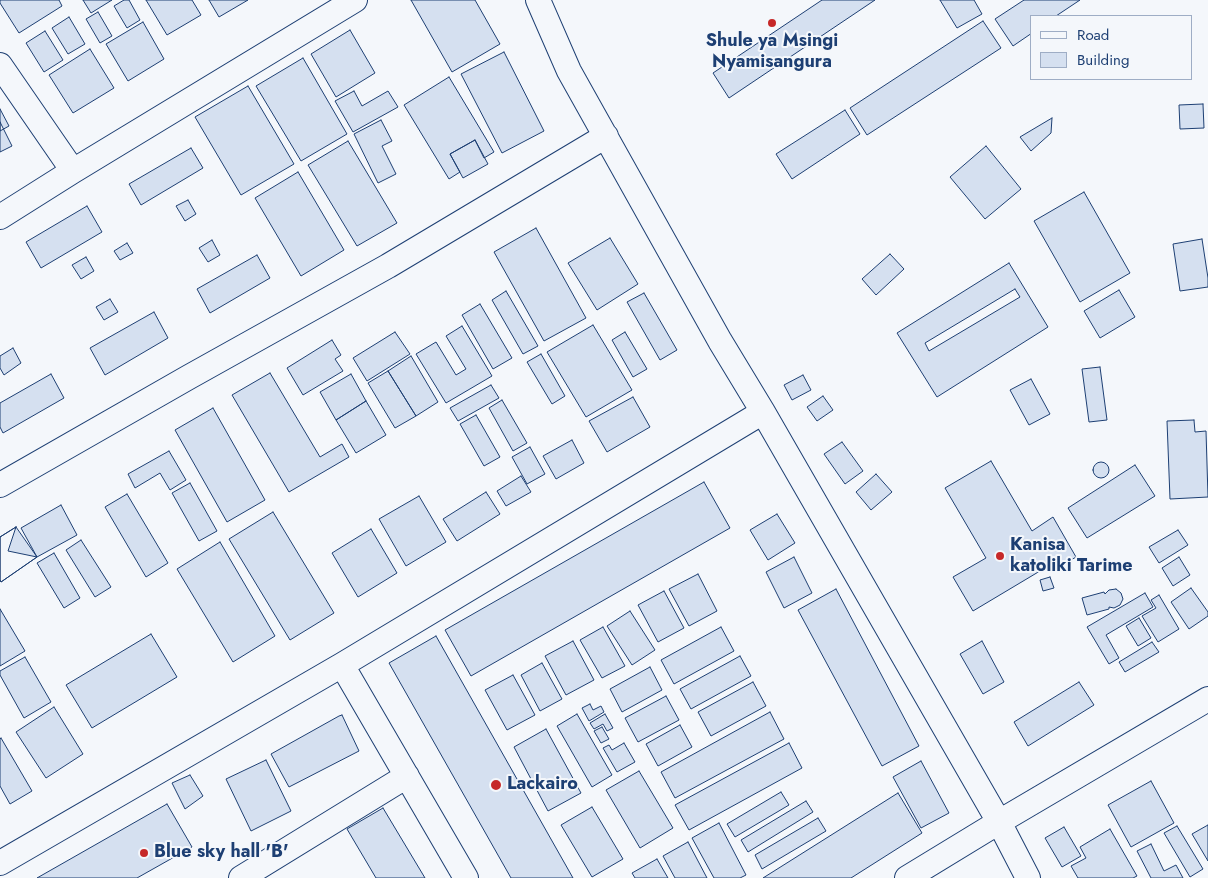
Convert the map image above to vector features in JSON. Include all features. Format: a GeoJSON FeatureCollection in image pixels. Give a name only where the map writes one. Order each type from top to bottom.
{"type":"FeatureCollection","features":[{"type":"Feature","properties":{"kind":"street"},"geometry":{"type":"LineString","coordinates":[[0,217],[355,0]]}},
{"type":"Feature","properties":{"kind":"street"},"geometry":{"type":"LineString","coordinates":[[538,0],[569,70],[720,341],[764,412],[999,822],[1028,878]]}},
{"type":"Feature","properties":{"kind":"street"},"geometry":{"type":"LineString","coordinates":[[0,65],[73,171]]}},
{"type":"Feature","properties":{"kind":"street"},"geometry":{"type":"LineString","coordinates":[[0,485],[388,266],[606,136]]}},
{"type":"Feature","properties":{"kind":"street"},"geometry":{"type":"LineString","coordinates":[[0,863],[342,665],[764,412]]}},
{"type":"Feature","properties":{"kind":"street"},"geometry":{"type":"LineString","coordinates":[[342,665],[466,878]]}},
{"type":"Feature","properties":{"kind":"street"},"geometry":{"type":"LineString","coordinates":[[907,878],[1208,698]]}},
{"type":"Feature","properties":{"kind":"street"},"geometry":{"type":"LineString","coordinates":[[241,878],[406,776]]}},
{"type":"Feature","properties":{"kind":"building"},"geometry":{"type":"Polygon","coordinates":[[[0,0],[59,0],[62,6],[19,33],[0,0]]]}},
{"type":"Feature","properties":{"kind":"building"},"geometry":{"type":"Polygon","coordinates":[[[83,0],[112,0],[91,13],[83,0]]]}},
{"type":"Feature","properties":{"kind":"building"},"geometry":{"type":"Polygon","coordinates":[[[124,0],[129,0],[140,20],[127,28],[114,6],[124,0]]]}},
{"type":"Feature","properties":{"kind":"building"},"geometry":{"type":"Polygon","coordinates":[[[146,0],[192,0],[201,15],[167,35],[146,0]]]}},
{"type":"Feature","properties":{"kind":"building"},"geometry":{"type":"Polygon","coordinates":[[[209,0],[248,0],[219,17],[209,0]]]}},
{"type":"Feature","properties":{"kind":"building"},"geometry":{"type":"Polygon","coordinates":[[[411,0],[475,0],[500,44],[452,72],[411,0]]]}},
{"type":"Feature","properties":{"kind":"building"},"geometry":{"type":"Polygon","coordinates":[[[822,0],[875,0],[729,98],[713,73],[822,0]]]}},
{"type":"Feature","properties":{"kind":"building"},"geometry":{"type":"Polygon","coordinates":[[[940,0],[974,0],[982,14],[957,28],[940,0]]]}},
{"type":"Feature","properties":{"kind":"building"},"geometry":{"type":"Polygon","coordinates":[[[1024,0],[1080,0],[1058,15],[1030,15],[1030,34],[1013,46],[995,19],[1024,0]]]}},
{"type":"Feature","properties":{"kind":"building"},"geometry":{"type":"Polygon","coordinates":[[[98,12],[112,36],[100,43],[86,19],[98,12]]]}},
{"type":"Feature","properties":{"kind":"building"},"geometry":{"type":"Polygon","coordinates":[[[69,17],[85,44],[68,54],[52,28],[69,17]]]}},
{"type":"Feature","properties":{"kind":"building"},"geometry":{"type":"Polygon","coordinates":[[[983,21],[1001,48],[867,135],[850,108],[983,21]]]}},
{"type":"Feature","properties":{"kind":"building"},"geometry":{"type":"Polygon","coordinates":[[[143,22],[164,59],[128,81],[106,44],[143,22]]]}},
{"type":"Feature","properties":{"kind":"building"},"geometry":{"type":"Polygon","coordinates":[[[350,30],[375,73],[336,97],[311,54],[350,30]]]}},
{"type":"Feature","properties":{"kind":"building"},"geometry":{"type":"Polygon","coordinates":[[[45,31],[63,60],[44,72],[26,43],[45,31]]]}},
{"type":"Feature","properties":{"kind":"building"},"geometry":{"type":"Polygon","coordinates":[[[90,49],[114,88],[73,113],[49,75],[90,49]]]}},
{"type":"Feature","properties":{"kind":"building"},"geometry":{"type":"Polygon","coordinates":[[[504,52],[544,131],[502,153],[461,74],[504,52]]]}},
{"type":"Feature","properties":{"kind":"building"},"geometry":{"type":"Polygon","coordinates":[[[303,58],[347,134],[301,161],[256,86],[303,58]]]}},
{"type":"Feature","properties":{"kind":"building"},"geometry":{"type":"Polygon","coordinates":[[[449,77],[494,152],[484,158],[475,140],[450,154],[460,172],[449,179],[404,105],[449,77]]]}},
{"type":"Feature","properties":{"kind":"building"},"geometry":{"type":"Polygon","coordinates":[[[248,86],[294,164],[241,195],[195,117],[248,86]]]}},
{"type":"Feature","properties":{"kind":"building"},"geometry":{"type":"Polygon","coordinates":[[[354,91],[362,106],[388,91],[398,107],[353,132],[335,101],[354,91]]]}},
{"type":"Feature","properties":{"kind":"building"},"geometry":{"type":"Polygon","coordinates":[[[1203,104],[1204,128],[1180,129],[1179,105],[1203,104]]]}},
{"type":"Feature","properties":{"kind":"building"},"geometry":{"type":"Polygon","coordinates":[[[0,109],[9,126],[0,131],[0,109]]]}},
{"type":"Feature","properties":{"kind":"building"},"geometry":{"type":"Polygon","coordinates":[[[845,110],[860,134],[792,179],[776,154],[845,110]]]}},
{"type":"Feature","properties":{"kind":"building"},"geometry":{"type":"Polygon","coordinates":[[[1052,118],[1051,133],[1031,151],[1020,137],[1052,118]]]}},
{"type":"Feature","properties":{"kind":"building"},"geometry":{"type":"Polygon","coordinates":[[[381,120],[392,141],[382,146],[396,174],[378,183],[354,134],[381,120]]]}},
{"type":"Feature","properties":{"kind":"building"},"geometry":{"type":"Polygon","coordinates":[[[0,122],[12,146],[0,152],[0,122]]]}},
{"type":"Feature","properties":{"kind":"building"},"geometry":{"type":"Polygon","coordinates":[[[475,140],[488,164],[463,178],[450,154],[475,140]]]}},
{"type":"Feature","properties":{"kind":"building"},"geometry":{"type":"Polygon","coordinates":[[[348,141],[397,223],[357,246],[308,165],[348,141]]]}},
{"type":"Feature","properties":{"kind":"building"},"geometry":{"type":"Polygon","coordinates":[[[986,146],[1021,189],[985,219],[950,177],[986,146]]]}},
{"type":"Feature","properties":{"kind":"building"},"geometry":{"type":"Polygon","coordinates":[[[191,148],[203,168],[141,205],[129,184],[191,148]]]}},
{"type":"Feature","properties":{"kind":"building"},"geometry":{"type":"Polygon","coordinates":[[[298,172],[344,250],[301,276],[255,198],[298,172]]]}},
{"type":"Feature","properties":{"kind":"building"},"geometry":{"type":"Polygon","coordinates":[[[1084,192],[1130,273],[1080,302],[1034,221],[1084,192]]]}},
{"type":"Feature","properties":{"kind":"building"},"geometry":{"type":"Polygon","coordinates":[[[188,200],[196,214],[185,221],[176,206],[188,200]]]}},
{"type":"Feature","properties":{"kind":"building"},"geometry":{"type":"Polygon","coordinates":[[[87,206],[102,232],[41,268],[26,242],[87,206]]]}},
{"type":"Feature","properties":{"kind":"building"},"geometry":{"type":"Polygon","coordinates":[[[536,228],[586,318],[544,341],[494,252],[536,228]]]}},
{"type":"Feature","properties":{"kind":"building"},"geometry":{"type":"Polygon","coordinates":[[[610,238],[638,284],[597,310],[568,263],[610,238]]]}},
{"type":"Feature","properties":{"kind":"building"},"geometry":{"type":"Polygon","coordinates":[[[1202,239],[1208,287],[1180,291],[1173,244],[1202,239]]]}},
{"type":"Feature","properties":{"kind":"building"},"geometry":{"type":"Polygon","coordinates":[[[212,240],[220,255],[208,262],[199,248],[212,240]]]}},
{"type":"Feature","properties":{"kind":"building"},"geometry":{"type":"Polygon","coordinates":[[[127,243],[133,253],[120,260],[114,251],[127,243]]]}},
{"type":"Feature","properties":{"kind":"building"},"geometry":{"type":"Polygon","coordinates":[[[890,254],[904,269],[876,295],[862,279],[890,254]]]}},
{"type":"Feature","properties":{"kind":"building"},"geometry":{"type":"Polygon","coordinates":[[[257,255],[270,278],[210,313],[197,289],[257,255]]]}},
{"type":"Feature","properties":{"kind":"building"},"geometry":{"type":"Polygon","coordinates":[[[86,257],[94,271],[81,279],[72,265],[86,257]]]}},
{"type":"Feature","properties":{"kind":"building"},"geometry":{"type":"Polygon","coordinates":[[[1009,263],[1048,327],[937,397],[897,333],[1009,263]],[[1015,289],[925,343],[929,351],[1020,297],[1015,289]]]}},
{"type":"Feature","properties":{"kind":"building"},"geometry":{"type":"Polygon","coordinates":[[[1119,290],[1135,317],[1100,338],[1084,311],[1119,290]]]}},
{"type":"Feature","properties":{"kind":"building"},"geometry":{"type":"Polygon","coordinates":[[[506,291],[538,346],[523,354],[492,300],[506,291]]]}},
{"type":"Feature","properties":{"kind":"building"},"geometry":{"type":"Polygon","coordinates":[[[644,293],[677,350],[660,360],[627,302],[644,293]]]}},
{"type":"Feature","properties":{"kind":"building"},"geometry":{"type":"Polygon","coordinates":[[[110,299],[118,312],[104,320],[96,307],[110,299]]]}},
{"type":"Feature","properties":{"kind":"building"},"geometry":{"type":"Polygon","coordinates":[[[480,304],[512,358],[493,369],[462,315],[480,304]]]}},
{"type":"Feature","properties":{"kind":"building"},"geometry":{"type":"Polygon","coordinates":[[[154,312],[168,338],[105,375],[90,348],[154,312]]]}},
{"type":"Feature","properties":{"kind":"building"},"geometry":{"type":"Polygon","coordinates":[[[593,325],[632,390],[586,417],[547,352],[593,325]]]}},
{"type":"Feature","properties":{"kind":"building"},"geometry":{"type":"Polygon","coordinates":[[[462,326],[492,376],[446,403],[416,354],[436,342],[456,375],[466,369],[446,336],[462,326]]]}},
{"type":"Feature","properties":{"kind":"building"},"geometry":{"type":"Polygon","coordinates":[[[395,332],[410,354],[367,381],[353,358],[395,332]]]}},
{"type":"Feature","properties":{"kind":"building"},"geometry":{"type":"Polygon","coordinates":[[[625,332],[647,369],[633,377],[612,340],[625,332]]]}},
{"type":"Feature","properties":{"kind":"building"},"geometry":{"type":"Polygon","coordinates":[[[332,340],[341,355],[335,359],[343,371],[303,395],[287,368],[332,340]]]}},
{"type":"Feature","properties":{"kind":"building"},"geometry":{"type":"Polygon","coordinates":[[[13,348],[21,363],[4,375],[0,368],[0,356],[13,348]]]}},
{"type":"Feature","properties":{"kind":"building"},"geometry":{"type":"Polygon","coordinates":[[[541,354],[565,396],[552,404],[527,362],[541,354]]]}},
{"type":"Feature","properties":{"kind":"building"},"geometry":{"type":"Polygon","coordinates":[[[411,356],[438,402],[416,416],[388,371],[411,356]]]}},
{"type":"Feature","properties":{"kind":"building"},"geometry":{"type":"Polygon","coordinates":[[[1100,367],[1107,420],[1089,422],[1082,369],[1100,367]]]}},
{"type":"Feature","properties":{"kind":"building"},"geometry":{"type":"Polygon","coordinates":[[[388,371],[416,416],[395,428],[368,383],[388,371]]]}},
{"type":"Feature","properties":{"kind":"building"},"geometry":{"type":"Polygon","coordinates":[[[270,373],[320,457],[342,444],[349,457],[289,492],[232,395],[270,373]]]}},
{"type":"Feature","properties":{"kind":"building"},"geometry":{"type":"Polygon","coordinates":[[[51,374],[64,398],[3,433],[0,427],[0,403],[51,374]]]}},
{"type":"Feature","properties":{"kind":"building"},"geometry":{"type":"Polygon","coordinates":[[[351,374],[366,401],[336,420],[320,392],[351,374]]]}},
{"type":"Feature","properties":{"kind":"building"},"geometry":{"type":"Polygon","coordinates":[[[803,375],[811,390],[792,400],[784,385],[803,375]]]}},
{"type":"Feature","properties":{"kind":"building"},"geometry":{"type":"Polygon","coordinates":[[[1031,379],[1050,414],[1029,425],[1010,390],[1031,379]]]}},
{"type":"Feature","properties":{"kind":"building"},"geometry":{"type":"Polygon","coordinates":[[[491,385],[499,398],[458,421],[450,408],[491,385]]]}},
{"type":"Feature","properties":{"kind":"building"},"geometry":{"type":"Polygon","coordinates":[[[823,396],[833,410],[817,421],[807,407],[823,396]]]}},
{"type":"Feature","properties":{"kind":"building"},"geometry":{"type":"Polygon","coordinates":[[[633,397],[650,427],[607,452],[589,421],[633,397]]]}},
{"type":"Feature","properties":{"kind":"building"},"geometry":{"type":"Polygon","coordinates":[[[502,400],[527,443],[513,451],[489,408],[502,400]]]}},
{"type":"Feature","properties":{"kind":"building"},"geometry":{"type":"Polygon","coordinates":[[[366,401],[386,435],[356,453],[336,420],[366,401]]]}},
{"type":"Feature","properties":{"kind":"building"},"geometry":{"type":"Polygon","coordinates":[[[213,408],[265,500],[227,522],[175,430],[213,408]]]}},
{"type":"Feature","properties":{"kind":"building"},"geometry":{"type":"Polygon","coordinates":[[[476,415],[500,457],[484,466],[460,424],[476,415]]]}},
{"type":"Feature","properties":{"kind":"building"},"geometry":{"type":"Polygon","coordinates":[[[1194,420],[1195,432],[1206,431],[1208,497],[1170,499],[1167,421],[1194,420]]]}},
{"type":"Feature","properties":{"kind":"building"},"geometry":{"type":"Polygon","coordinates":[[[572,440],[584,463],[556,479],[543,456],[572,440]]]}},
{"type":"Feature","properties":{"kind":"building"},"geometry":{"type":"Polygon","coordinates":[[[842,442],[863,471],[845,484],[824,454],[842,442]]]}},
{"type":"Feature","properties":{"kind":"building"},"geometry":{"type":"Polygon","coordinates":[[[530,447],[545,474],[527,484],[512,457],[530,447]]]}},
{"type":"Feature","properties":{"kind":"building"},"geometry":{"type":"Polygon","coordinates":[[[169,451],[186,480],[170,490],[160,473],[135,488],[128,474],[169,451]]]}},
{"type":"Feature","properties":{"kind":"building"},"geometry":{"type":"Polygon","coordinates":[[[991,461],[1032,531],[1053,517],[1076,557],[1053,571],[1050,565],[973,611],[953,577],[986,558],[945,488],[991,461]]]}},
{"type":"Feature","properties":{"kind":"building"},"geometry":{"type":"Polygon","coordinates":[[[1098,462],[1104,462],[1109,467],[1107,476],[1098,478],[1093,473],[1093,467],[1098,462]]]}},
{"type":"Feature","properties":{"kind":"building"},"geometry":{"type":"Polygon","coordinates":[[[1135,465],[1155,496],[1087,538],[1068,508],[1135,465]]]}},
{"type":"Feature","properties":{"kind":"building"},"geometry":{"type":"Polygon","coordinates":[[[876,474],[892,492],[871,510],[856,492],[876,474]]]}},
{"type":"Feature","properties":{"kind":"building"},"geometry":{"type":"Polygon","coordinates":[[[521,476],[531,492],[506,506],[497,491],[521,476]]]}},
{"type":"Feature","properties":{"kind":"building"},"geometry":{"type":"Polygon","coordinates":[[[704,482],[730,528],[471,676],[445,630],[704,482]]]}},
{"type":"Feature","properties":{"kind":"building"},"geometry":{"type":"Polygon","coordinates":[[[190,483],[217,531],[199,541],[172,493],[190,483]]]}},
{"type":"Feature","properties":{"kind":"building"},"geometry":{"type":"Polygon","coordinates":[[[486,492],[500,514],[457,541],[443,519],[486,492]]]}},
{"type":"Feature","properties":{"kind":"building"},"geometry":{"type":"Polygon","coordinates":[[[127,494],[168,563],[146,577],[105,507],[127,494]]]}},
{"type":"Feature","properties":{"kind":"building"},"geometry":{"type":"Polygon","coordinates":[[[419,496],[446,542],[406,566],[379,519],[419,496]]]}},
{"type":"Feature","properties":{"kind":"building"},"geometry":{"type":"Polygon","coordinates":[[[61,505],[77,535],[37,557],[21,528],[61,505]]]}},
{"type":"Feature","properties":{"kind":"building"},"geometry":{"type":"Polygon","coordinates":[[[273,512],[334,613],[290,640],[229,539],[273,512]]]}},
{"type":"Feature","properties":{"kind":"building"},"geometry":{"type":"Polygon","coordinates":[[[777,514],[795,543],[768,560],[750,530],[777,514]]]}},
{"type":"Feature","properties":{"kind":"building"},"geometry":{"type":"Polygon","coordinates":[[[16,527],[37,557],[1,582],[0,537],[16,527]]]}},
{"type":"Feature","properties":{"kind":"building"},"geometry":{"type":"Polygon","coordinates":[[[16,527],[8,551],[37,557],[1,582],[0,537],[16,527]]]}},
{"type":"Feature","properties":{"kind":"building"},"geometry":{"type":"Polygon","coordinates":[[[371,529],[397,573],[358,597],[332,553],[371,529]]]}},
{"type":"Feature","properties":{"kind":"building"},"geometry":{"type":"Polygon","coordinates":[[[1178,530],[1188,545],[1159,563],[1149,547],[1178,530]]]}},
{"type":"Feature","properties":{"kind":"building"},"geometry":{"type":"Polygon","coordinates":[[[81,540],[111,587],[95,597],[66,550],[81,540]]]}},
{"type":"Feature","properties":{"kind":"building"},"geometry":{"type":"Polygon","coordinates":[[[220,542],[275,636],[233,662],[177,569],[220,542]]]}},
{"type":"Feature","properties":{"kind":"building"},"geometry":{"type":"Polygon","coordinates":[[[54,553],[80,598],[64,608],[37,563],[54,553]]]}},
{"type":"Feature","properties":{"kind":"building"},"geometry":{"type":"Polygon","coordinates":[[[794,557],[812,593],[784,608],[766,572],[794,557]]]}},
{"type":"Feature","properties":{"kind":"building"},"geometry":{"type":"Polygon","coordinates":[[[1179,557],[1190,575],[1173,586],[1162,568],[1179,557]]]}},
{"type":"Feature","properties":{"kind":"building"},"geometry":{"type":"Polygon","coordinates":[[[698,574],[717,611],[689,626],[669,589],[698,574]]]}},
{"type":"Feature","properties":{"kind":"building"},"geometry":{"type":"Polygon","coordinates":[[[1050,577],[1054,588],[1043,591],[1040,580],[1050,577]]]}},
{"type":"Feature","properties":{"kind":"building"},"geometry":{"type":"Polygon","coordinates":[[[1191,588],[1208,612],[1208,616],[1189,629],[1171,602],[1191,588]]]}},
{"type":"Feature","properties":{"kind":"building"},"geometry":{"type":"Polygon","coordinates":[[[836,589],[919,746],[882,766],[798,610],[836,589]]]}},
{"type":"Feature","properties":{"kind":"building"},"geometry":{"type":"Polygon","coordinates":[[[1116,589],[1121,593],[1123,599],[1120,605],[1087,615],[1082,598],[1104,592],[1105,594],[1109,590],[1116,589]]]}},
{"type":"Feature","properties":{"kind":"building"},"geometry":{"type":"Polygon","coordinates":[[[664,591],[684,628],[658,642],[638,605],[664,591]]]}},
{"type":"Feature","properties":{"kind":"building"},"geometry":{"type":"Polygon","coordinates":[[[1145,593],[1153,607],[1106,635],[1119,658],[1109,664],[1087,627],[1145,593]]]}},
{"type":"Feature","properties":{"kind":"building"},"geometry":{"type":"Polygon","coordinates":[[[1159,595],[1179,629],[1158,642],[1142,616],[1156,608],[1151,600],[1159,595]]]}},
{"type":"Feature","properties":{"kind":"building"},"geometry":{"type":"Polygon","coordinates":[[[0,609],[25,651],[0,666],[0,609]]]}},
{"type":"Feature","properties":{"kind":"building"},"geometry":{"type":"Polygon","coordinates":[[[630,611],[655,650],[632,665],[607,626],[630,611]]]}},
{"type":"Feature","properties":{"kind":"building"},"geometry":{"type":"Polygon","coordinates":[[[1139,618],[1151,638],[1138,646],[1126,626],[1139,618]]]}},
{"type":"Feature","properties":{"kind":"building"},"geometry":{"type":"Polygon","coordinates":[[[603,627],[625,666],[602,678],[580,640],[603,627]]]}},
{"type":"Feature","properties":{"kind":"building"},"geometry":{"type":"Polygon","coordinates":[[[721,627],[734,651],[674,684],[661,660],[721,627]]]}},
{"type":"Feature","properties":{"kind":"building"},"geometry":{"type":"Polygon","coordinates":[[[151,634],[177,677],[92,728],[66,685],[151,634]]]}},
{"type":"Feature","properties":{"kind":"building"},"geometry":{"type":"Polygon","coordinates":[[[436,636],[573,878],[511,878],[389,663],[436,636]]]}},
{"type":"Feature","properties":{"kind":"building"},"geometry":{"type":"Polygon","coordinates":[[[573,641],[594,680],[566,695],[545,656],[573,641]]]}},
{"type":"Feature","properties":{"kind":"building"},"geometry":{"type":"Polygon","coordinates":[[[982,641],[1004,682],[983,694],[960,654],[982,641]]]}},
{"type":"Feature","properties":{"kind":"building"},"geometry":{"type":"Polygon","coordinates":[[[1152,642],[1159,652],[1125,672],[1119,662],[1152,642]]]}},
{"type":"Feature","properties":{"kind":"building"},"geometry":{"type":"Polygon","coordinates":[[[740,656],[751,676],[691,709],[680,689],[740,656]]]}},
{"type":"Feature","properties":{"kind":"building"},"geometry":{"type":"Polygon","coordinates":[[[25,657],[51,702],[24,718],[0,675],[0,671],[25,657]]]}},
{"type":"Feature","properties":{"kind":"building"},"geometry":{"type":"Polygon","coordinates":[[[542,663],[562,699],[540,711],[521,675],[542,663]]]}},
{"type":"Feature","properties":{"kind":"building"},"geometry":{"type":"Polygon","coordinates":[[[650,667],[662,690],[622,712],[610,689],[650,667]]]}},
{"type":"Feature","properties":{"kind":"building"},"geometry":{"type":"Polygon","coordinates":[[[513,675],[535,715],[507,730],[485,690],[513,675]]]}},
{"type":"Feature","properties":{"kind":"building"},"geometry":{"type":"Polygon","coordinates":[[[753,682],[766,706],[711,736],[698,712],[753,682]]]}},
{"type":"Feature","properties":{"kind":"building"},"geometry":{"type":"Polygon","coordinates":[[[1079,682],[1094,705],[1028,746],[1014,722],[1079,682]]]}},
{"type":"Feature","properties":{"kind":"building"},"geometry":{"type":"Polygon","coordinates":[[[666,696],[679,720],[638,742],[625,718],[666,696]]]}},
{"type":"Feature","properties":{"kind":"building"},"geometry":{"type":"Polygon","coordinates":[[[590,704],[593,710],[601,706],[604,712],[589,721],[582,708],[590,704]]]}},
{"type":"Feature","properties":{"kind":"building"},"geometry":{"type":"Polygon","coordinates":[[[54,707],[83,754],[46,778],[16,732],[54,707]]]}},
{"type":"Feature","properties":{"kind":"building"},"geometry":{"type":"Polygon","coordinates":[[[770,712],[784,739],[675,798],[661,772],[770,712]]]}},
{"type":"Feature","properties":{"kind":"building"},"geometry":{"type":"Polygon","coordinates":[[[577,714],[612,775],[592,787],[557,726],[577,714]]]}},
{"type":"Feature","properties":{"kind":"building"},"geometry":{"type":"Polygon","coordinates":[[[605,714],[613,728],[607,731],[603,724],[594,729],[590,723],[605,714]]]}},
{"type":"Feature","properties":{"kind":"building"},"geometry":{"type":"Polygon","coordinates":[[[342,715],[359,751],[289,787],[271,754],[342,715]]]}},
{"type":"Feature","properties":{"kind":"building"},"geometry":{"type":"Polygon","coordinates":[[[680,725],[692,747],[658,766],[646,744],[680,725]]]}},
{"type":"Feature","properties":{"kind":"building"},"geometry":{"type":"Polygon","coordinates":[[[602,727],[609,739],[601,743],[594,731],[602,727]]]}},
{"type":"Feature","properties":{"kind":"building"},"geometry":{"type":"Polygon","coordinates":[[[546,729],[581,793],[548,811],[514,747],[546,729]]]}},
{"type":"Feature","properties":{"kind":"building"},"geometry":{"type":"Polygon","coordinates":[[[1,738],[32,791],[10,804],[0,786],[1,738]]]}},
{"type":"Feature","properties":{"kind":"building"},"geometry":{"type":"Polygon","coordinates":[[[624,743],[635,762],[617,772],[603,748],[609,745],[612,750],[624,743]]]}},
{"type":"Feature","properties":{"kind":"building"},"geometry":{"type":"Polygon","coordinates":[[[789,743],[802,768],[689,830],[675,805],[789,743]]]}},
{"type":"Feature","properties":{"kind":"building"},"geometry":{"type":"Polygon","coordinates":[[[266,760],[291,811],[251,831],[226,779],[266,760]]]}},
{"type":"Feature","properties":{"kind":"building"},"geometry":{"type":"Polygon","coordinates":[[[921,761],[949,813],[921,828],[893,777],[921,761]]]}},
{"type":"Feature","properties":{"kind":"building"},"geometry":{"type":"Polygon","coordinates":[[[639,771],[673,828],[640,848],[606,790],[639,771]]]}},
{"type":"Feature","properties":{"kind":"building"},"geometry":{"type":"Polygon","coordinates":[[[190,775],[203,796],[185,809],[172,783],[190,775]]]}},
{"type":"Feature","properties":{"kind":"building"},"geometry":{"type":"Polygon","coordinates":[[[1151,781],[1174,823],[1131,847],[1108,805],[1151,781]]]}},
{"type":"Feature","properties":{"kind":"building"},"geometry":{"type":"Polygon","coordinates":[[[781,792],[789,805],[735,837],[727,824],[781,792]]]}},
{"type":"Feature","properties":{"kind":"building"},"geometry":{"type":"Polygon","coordinates":[[[898,793],[922,833],[851,878],[763,878],[898,793]]]}},
{"type":"Feature","properties":{"kind":"building"},"geometry":{"type":"Polygon","coordinates":[[[806,801],[813,812],[748,852],[741,840],[806,801]]]}},
{"type":"Feature","properties":{"kind":"building"},"geometry":{"type":"Polygon","coordinates":[[[167,804],[192,847],[137,878],[37,878],[167,804]]]}},
{"type":"Feature","properties":{"kind":"building"},"geometry":{"type":"Polygon","coordinates":[[[592,807],[623,859],[592,877],[561,825],[592,807]]]}},
{"type":"Feature","properties":{"kind":"building"},"geometry":{"type":"Polygon","coordinates":[[[383,808],[425,878],[376,878],[347,829],[383,808]]]}},
{"type":"Feature","properties":{"kind":"building"},"geometry":{"type":"Polygon","coordinates":[[[818,818],[826,831],[762,869],[755,855],[818,818]]]}},
{"type":"Feature","properties":{"kind":"building"},"geometry":{"type":"Polygon","coordinates":[[[719,823],[746,875],[740,878],[714,878],[692,838],[719,823]]]}},
{"type":"Feature","properties":{"kind":"building"},"geometry":{"type":"Polygon","coordinates":[[[1208,825],[1208,861],[1192,834],[1208,825]]]}},
{"type":"Feature","properties":{"kind":"building"},"geometry":{"type":"Polygon","coordinates":[[[1177,826],[1203,869],[1190,877],[1164,833],[1177,826]]]}},
{"type":"Feature","properties":{"kind":"building"},"geometry":{"type":"Polygon","coordinates":[[[1064,827],[1081,856],[1062,867],[1045,838],[1064,827]]]}},
{"type":"Feature","properties":{"kind":"building"},"geometry":{"type":"Polygon","coordinates":[[[1110,829],[1137,876],[1133,878],[1078,878],[1071,866],[1086,858],[1080,847],[1110,829]]]}},
{"type":"Feature","properties":{"kind":"building"},"geometry":{"type":"Polygon","coordinates":[[[688,842],[707,878],[675,878],[663,856],[688,842]]]}},
{"type":"Feature","properties":{"kind":"building"},"geometry":{"type":"Polygon","coordinates":[[[1151,844],[1164,871],[1176,865],[1183,878],[1151,878],[1137,851],[1151,844]]]}},
{"type":"Feature","properties":{"kind":"building"},"geometry":{"type":"Polygon","coordinates":[[[657,859],[668,878],[635,878],[632,873],[657,859]]]}},
{"type":"Feature","properties":{"kind":"place","name":"Shule ya Msingi Nyamisangura"},"geometry":{"type":"Point","coordinates":[772,23]}},
{"type":"Feature","properties":{"kind":"place","name":"Kanisa katoliki Tarime"},"geometry":{"type":"Point","coordinates":[1000,556]}},
{"type":"Feature","properties":{"kind":"place","name":"Lackairo"},"geometry":{"type":"Point","coordinates":[496,785]}},
{"type":"Feature","properties":{"kind":"place","name":"Blue sky hall 'B'"},"geometry":{"type":"Point","coordinates":[144,853]}}]}
